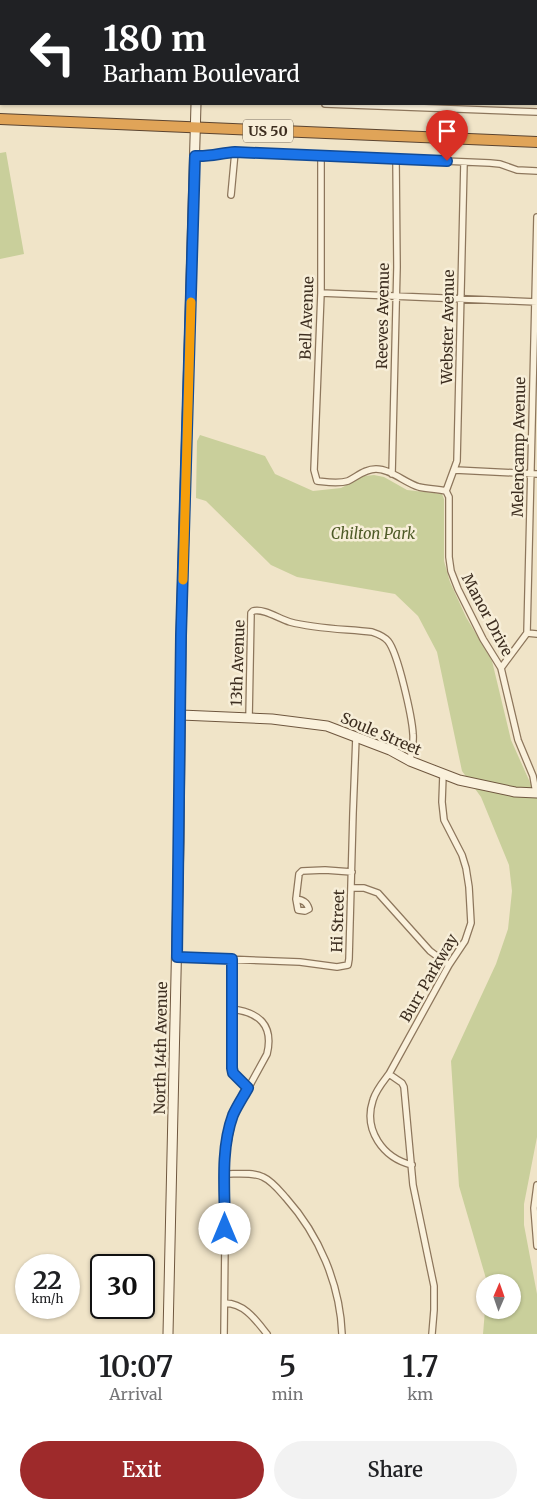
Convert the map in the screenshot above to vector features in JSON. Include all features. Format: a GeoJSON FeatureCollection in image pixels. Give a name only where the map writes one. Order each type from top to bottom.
{"type":"FeatureCollection","features":[{"type":"Feature","properties":{"kind":"highway","name":"US 50"},"geometry":{"type":"LineString","coordinates":[[0,119],[537,142]]}},
{"type":"Feature","properties":{"kind":"main road","name":"North 14th Avenue"},"geometry":{"type":"LineString","coordinates":[[168,1334],[177,957],[181,636],[196,105]]}},
{"type":"Feature","properties":{"kind":"main road","name":"Soule Street"},"geometry":{"type":"LineString","coordinates":[[181,715],[291,721],[327,726],[390,750],[443,775],[490,787],[536,793]]}},
{"type":"Feature","properties":{"kind":"street"},"geometry":{"type":"LineString","coordinates":[[352,105],[537,112]]}},
{"type":"Feature","properties":{"kind":"street"},"geometry":{"type":"LineString","coordinates":[[231,195],[235,152]]}},
{"type":"Feature","properties":{"kind":"street"},"geometry":{"type":"LineString","coordinates":[[195,156],[208,157],[235,152],[396,159],[500,164],[517,170],[537,172]]}},
{"type":"Feature","properties":{"kind":"street","name":"Bell Avenue"},"geometry":{"type":"LineString","coordinates":[[321,156],[321,293],[314,470],[317,481],[336,483],[347,481],[367,470],[379,469],[392,474]]}},
{"type":"Feature","properties":{"kind":"street","name":"Reeves Avenue"},"geometry":{"type":"LineString","coordinates":[[392,474],[396,296],[396,159]]}},
{"type":"Feature","properties":{"kind":"street","name":"Webster Avenue"},"geometry":{"type":"LineString","coordinates":[[446,491],[457,461],[464,163]]}},
{"type":"Feature","properties":{"kind":"street","name":"Melencamp Avenue"},"geometry":{"type":"LineString","coordinates":[[527,633],[534,474],[537,217]]}},
{"type":"Feature","properties":{"kind":"street"},"geometry":{"type":"LineString","coordinates":[[321,293],[536,302]]}},
{"type":"Feature","properties":{"kind":"street"},"geometry":{"type":"LineString","coordinates":[[455,470],[534,474]]}},
{"type":"Feature","properties":{"kind":"street"},"geometry":{"type":"LineString","coordinates":[[392,474],[422,488],[446,491]]}},
{"type":"Feature","properties":{"kind":"street","name":"Manor Drive"},"geometry":{"type":"LineString","coordinates":[[446,491],[449,497],[448,557],[451,570],[458,589],[501,668],[515,731],[533,776],[536,793]]}},
{"type":"Feature","properties":{"kind":"street","name":"13th Avenue"},"geometry":{"type":"LineString","coordinates":[[249,718],[252,613],[255,610],[289,622],[308,626],[372,632],[381,635],[387,640],[397,661],[413,735],[410,761]]}},
{"type":"Feature","properties":{"kind":"street"},"geometry":{"type":"LineString","coordinates":[[501,668],[527,633],[537,634]]}},
{"type":"Feature","properties":{"kind":"street","name":"Hi Street"},"geometry":{"type":"LineString","coordinates":[[177,957],[300,962],[338,967],[348,964],[356,737]]}},
{"type":"Feature","properties":{"kind":"street","name":"Burr Parkway"},"geometry":{"type":"LineString","coordinates":[[412,1165],[403,1163],[385,1152],[376,1140],[372,1129],[370,1113],[373,1100],[381,1084],[389,1074],[449,965],[465,941],[472,923],[466,868],[462,855],[444,820],[442,802],[443,775]]}},
{"type":"Feature","properties":{"kind":"street"},"geometry":{"type":"LineString","coordinates":[[296,899],[299,874],[302,871],[352,872]]}},
{"type":"Feature","properties":{"kind":"street"},"geometry":{"type":"LineString","coordinates":[[352,888],[364,888],[378,892],[430,951],[449,965]]}},
{"type":"Feature","properties":{"kind":"street"},"geometry":{"type":"LineString","coordinates":[[232,959],[232,1068],[233,1073],[248,1088]]}},
{"type":"Feature","properties":{"kind":"street"},"geometry":{"type":"LineString","coordinates":[[224,1334],[226,1152],[233,1116],[267,1054],[269,1038],[264,1024],[253,1013],[231,1009]]}},
{"type":"Feature","properties":{"kind":"street"},"geometry":{"type":"LineString","coordinates":[[389,1074],[402,1083],[404,1087],[416,1199],[434,1286],[432,1334]]}},
{"type":"Feature","properties":{"kind":"street"},"geometry":{"type":"LineString","coordinates":[[225,1174],[263,1176],[290,1203],[309,1230],[326,1263],[337,1298],[342,1334]]}},
{"type":"Feature","properties":{"kind":"street"},"geometry":{"type":"LineString","coordinates":[[537,1185],[534,1208],[537,1246]]}},
{"type":"Feature","properties":{"kind":"street"},"geometry":{"type":"LineString","coordinates":[[225,1303],[234,1304],[246,1310],[266,1334]]}},
{"type":"Feature","properties":{"kind":"green space"},"geometry":{"type":"Polygon","coordinates":[[[6,152],[24,254],[0,259],[0,153],[6,152]]]}},
{"type":"Feature","properties":{"kind":"green space","name":"Chilton Park"},"geometry":{"type":"Polygon","coordinates":[[[200,435],[265,456],[275,474],[313,491],[341,488],[364,476],[374,475],[384,477],[407,490],[442,494],[444,499],[444,561],[450,582],[466,617],[492,661],[511,740],[537,798],[537,1137],[524,1204],[524,1225],[537,1294],[537,1334],[483,1334],[484,1319],[521,1319],[521,1274],[485,1274],[459,1186],[451,1061],[496,964],[508,929],[512,891],[509,865],[481,797],[462,771],[437,652],[418,616],[395,594],[297,577],[271,565],[206,501],[196,498],[197,441],[200,435]]]}},
{"type":"Feature","properties":{"kind":"slow traffic"},"geometry":{"type":"LineString","coordinates":[[183,580],[191,302]]}},
{"type":"Feature","properties":{"kind":"route"},"geometry":{"type":"LineString","coordinates":[[225,1229],[226,1152],[233,1116],[248,1088],[233,1073],[232,1068],[232,959],[177,957],[181,636],[195,156],[208,157],[235,152],[447,161]]}}]}
